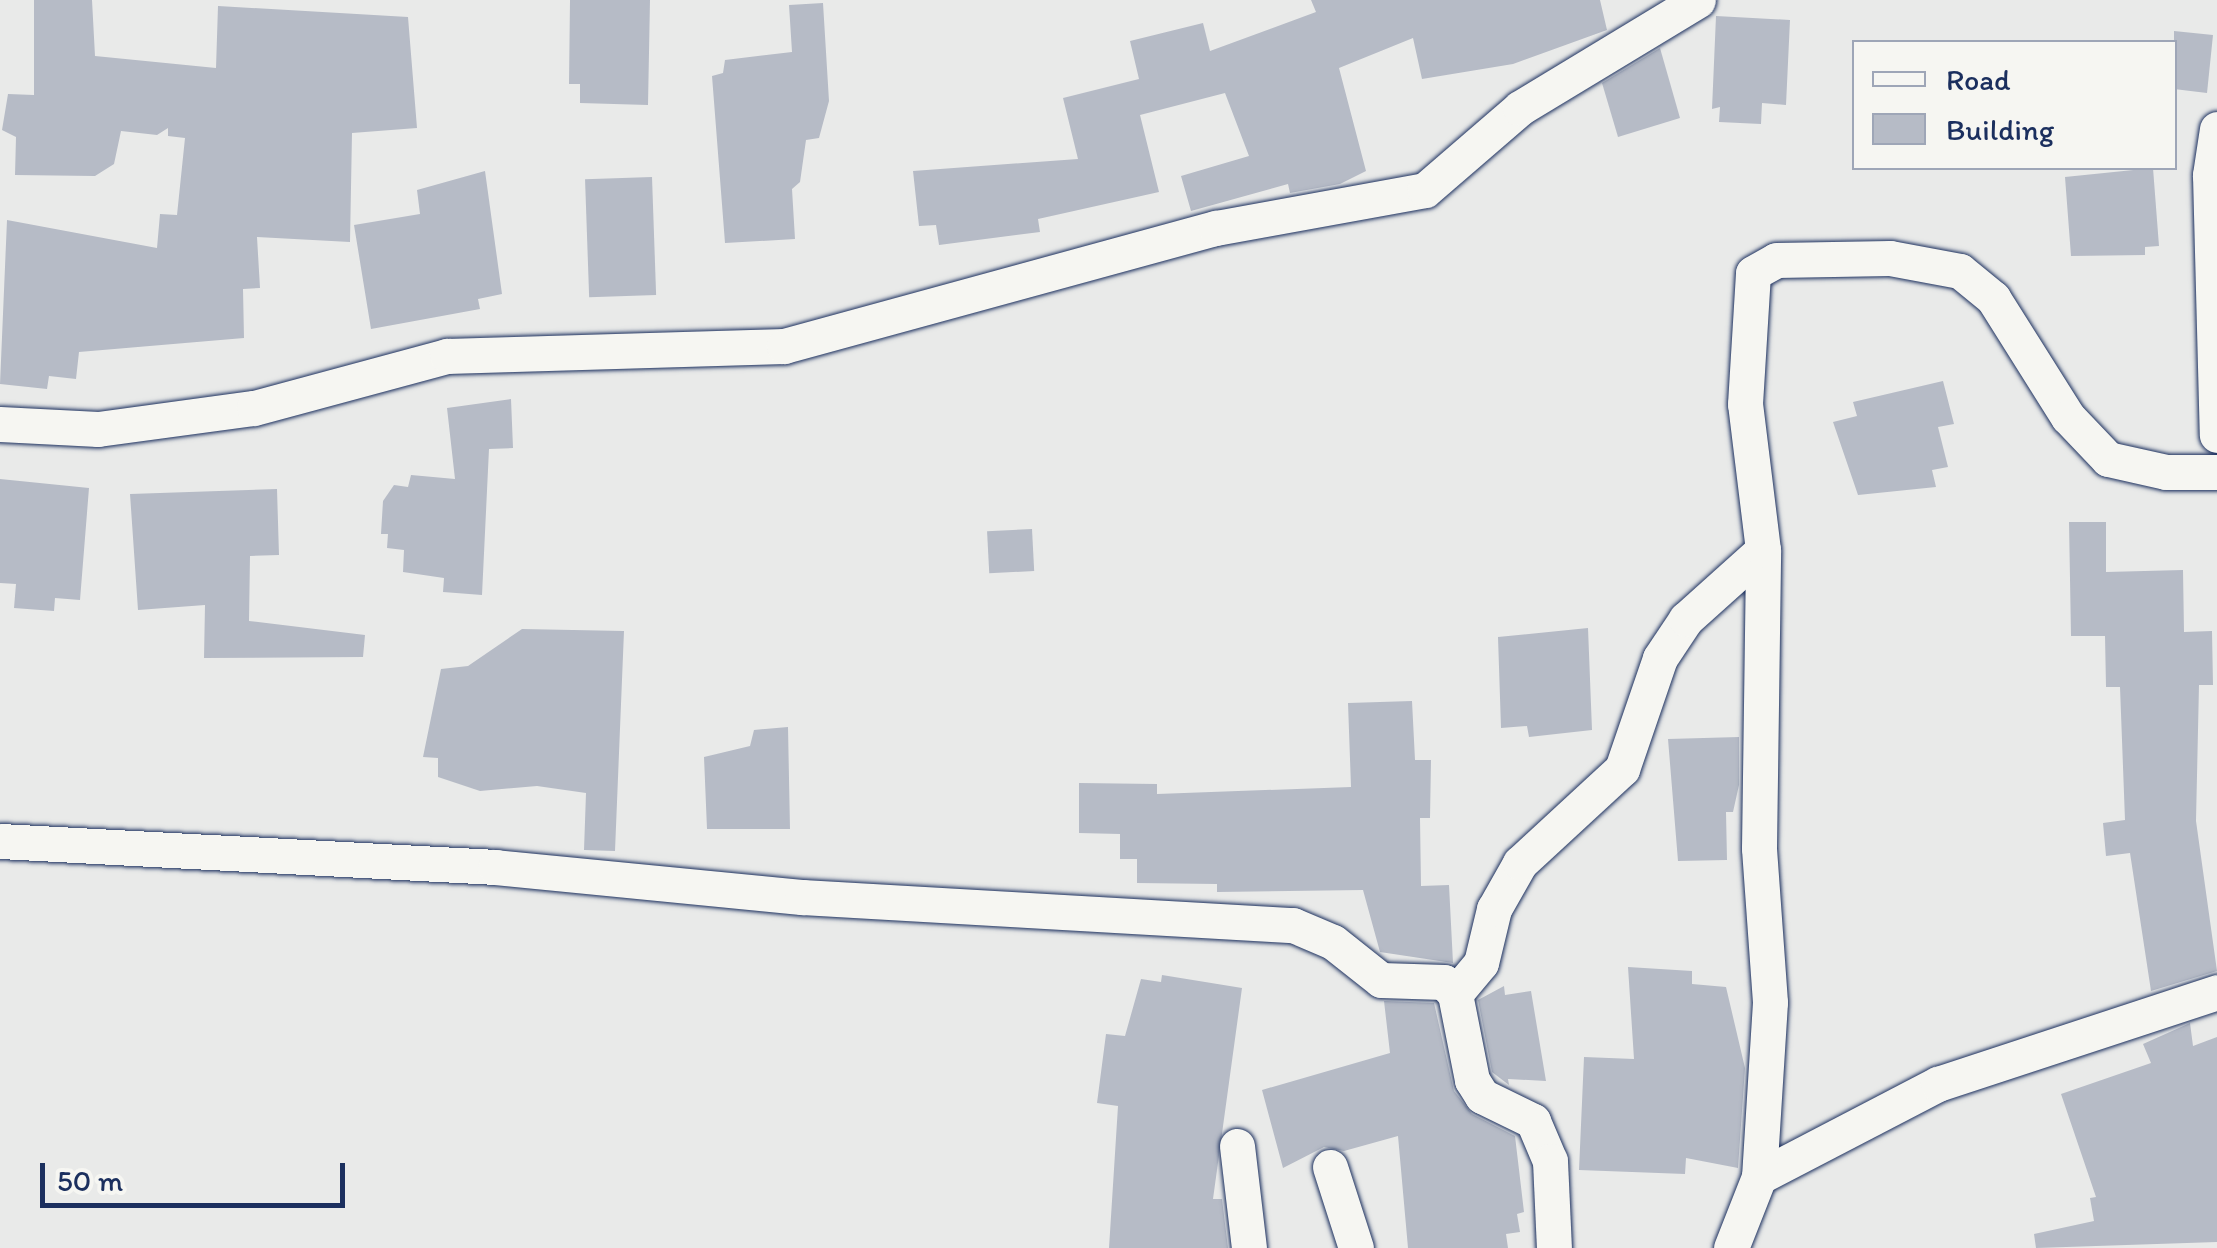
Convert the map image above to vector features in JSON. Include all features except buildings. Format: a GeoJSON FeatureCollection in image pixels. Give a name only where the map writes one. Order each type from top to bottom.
{"type":"FeatureCollection","features":[{"type":"Feature","properties":{"kind":"street"},"geometry":{"type":"LineString","coordinates":[[0,424],[98,429],[254,408],[446,356],[784,346],[1216,228],[1425,190],[1520,108],[1698,0]]}},
{"type":"Feature","properties":{"kind":"street"},"geometry":{"type":"LineString","coordinates":[[2217,128],[2210,175],[2217,435]]}},
{"type":"Feature","properties":{"kind":"street"},"geometry":{"type":"LineString","coordinates":[[1731,1248],[1759,1177],[1770,1002],[1759,848],[1763,550],[1745,404],[1748,299],[1753,273],[1776,260],[1890,258],[1960,271],[1992,298],[2068,417],[2108,459],[2166,472],[2217,472]]}},
{"type":"Feature","properties":{"kind":"street"},"geometry":{"type":"LineString","coordinates":[[1455,994],[1480,963],[1494,909],[1520,862],[1622,769],[1660,658],[1686,619],[1763,550]]}},
{"type":"Feature","properties":{"kind":"street"},"geometry":{"type":"LineString","coordinates":[[0,841],[1259,921],[1334,942],[1380,980],[1444,982],[1455,994],[1472,1080],[1482,1096],[1532,1121],[1550,1161],[1554,1248]]}},
{"type":"Feature","properties":{"kind":"street"},"geometry":{"type":"LineString","coordinates":[[1759,1177],[1938,1084],[2217,992]]}},
{"type":"Feature","properties":{"kind":"street"},"geometry":{"type":"LineString","coordinates":[[1238,1146],[1248,1248]]}},
{"type":"Feature","properties":{"kind":"street"},"geometry":{"type":"LineString","coordinates":[[1330,1168],[1356,1248]]}}]}
